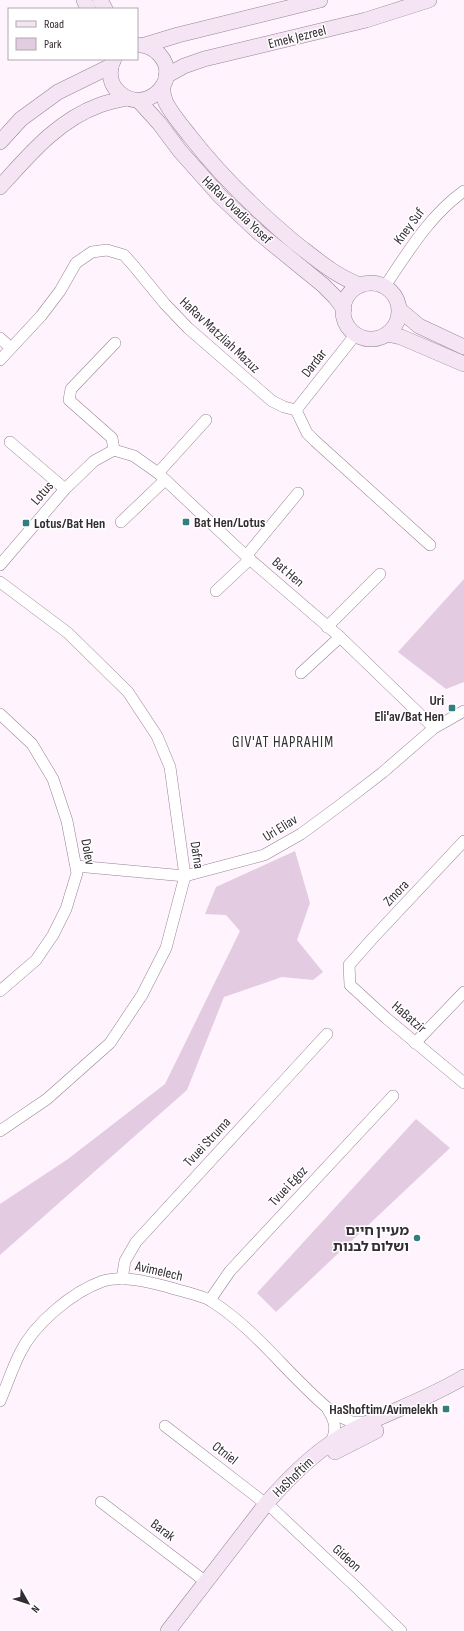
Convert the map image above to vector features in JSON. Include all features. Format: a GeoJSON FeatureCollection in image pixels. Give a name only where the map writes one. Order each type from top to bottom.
{"type":"FeatureCollection","features":[{"type":"Feature","properties":{"kind":"street"},"geometry":{"type":"LineString","coordinates":[[141,45],[320,0]]}},
{"type":"Feature","properties":{"kind":"street","name":"Emek Jezreel"},"geometry":{"type":"LineString","coordinates":[[133,100],[151,98],[164,82],[184,66],[204,59],[366,20],[429,0]]}},
{"type":"Feature","properties":{"kind":"street","name":"HaRav Ovadia Yosef"},"geometry":{"type":"LineString","coordinates":[[141,45],[154,50],[162,58],[166,69],[164,82],[166,102],[199,148],[232,185],[268,220],[315,259],[337,274],[360,285]]}},
{"type":"Feature","properties":{"kind":"street"},"geometry":{"type":"LineString","coordinates":[[0,142],[21,119],[58,92],[112,61]]}},
{"type":"Feature","properties":{"kind":"street","name":"HaRav Ovadia Yosef"},"geometry":{"type":"LineString","coordinates":[[112,61],[110,75],[113,85],[119,93],[133,100],[159,123],[180,151],[220,196],[258,232],[323,285],[344,309]]}},
{"type":"Feature","properties":{"kind":"street"},"geometry":{"type":"LineString","coordinates":[[0,187],[44,140],[75,117],[100,105],[133,100]]}},
{"type":"Feature","properties":{"kind":"street","name":"Kney Suf"},"geometry":{"type":"LineString","coordinates":[[385,286],[415,241],[438,213],[464,191]]}},
{"type":"Feature","properties":{"kind":"street","name":"HaRav Matzliah Mazuz"},"geometry":{"type":"LineString","coordinates":[[0,360],[41,316],[60,292],[76,263],[92,252],[107,250],[124,255],[183,323],[262,394],[284,407],[296,410]]}},
{"type":"Feature","properties":{"kind":"street"},"geometry":{"type":"LineString","coordinates":[[366,283],[376,283],[385,286],[394,293],[400,310],[399,318],[395,327],[387,334],[374,339],[360,337],[348,326],[343,314],[344,304],[351,292],[360,285],[366,283]]}},
{"type":"Feature","properties":{"kind":"street"},"geometry":{"type":"LineString","coordinates":[[400,310],[419,326],[464,348]]}},
{"type":"Feature","properties":{"kind":"street","name":"Dardar"},"geometry":{"type":"LineString","coordinates":[[296,410],[356,334]]}},
{"type":"Feature","properties":{"kind":"street"},"geometry":{"type":"LineString","coordinates":[[387,334],[401,337],[464,364]]}},
{"type":"Feature","properties":{"kind":"street"},"geometry":{"type":"LineString","coordinates":[[0,338],[11,348]]}},
{"type":"Feature","properties":{"kind":"street"},"geometry":{"type":"LineString","coordinates":[[114,450],[112,438],[69,400],[71,390],[115,343]]}},
{"type":"Feature","properties":{"kind":"street"},"geometry":{"type":"LineString","coordinates":[[296,410],[307,433],[430,545]]}},
{"type":"Feature","properties":{"kind":"street"},"geometry":{"type":"LineString","coordinates":[[121,522],[161,476],[206,420]]}},
{"type":"Feature","properties":{"kind":"street"},"geometry":{"type":"LineString","coordinates":[[10,442],[65,489]]}},
{"type":"Feature","properties":{"kind":"street","name":"Bat Hen"},"geometry":{"type":"LineString","coordinates":[[114,450],[134,456],[161,476],[248,557],[340,637],[434,728]]}},
{"type":"Feature","properties":{"kind":"street","name":"Lotus"},"geometry":{"type":"LineString","coordinates":[[0,565],[65,489],[94,461],[114,450]]}},
{"type":"Feature","properties":{"kind":"street"},"geometry":{"type":"LineString","coordinates":[[216,591],[248,557],[298,493]]}},
{"type":"Feature","properties":{"kind":"street"},"geometry":{"type":"LineString","coordinates":[[327,627],[380,574]]}},
{"type":"Feature","properties":{"kind":"street","name":"Dafna"},"geometry":{"type":"LineString","coordinates":[[0,582],[68,633],[128,692],[157,736],[170,767],[185,876],[166,948],[142,995],[110,1043],[47,1099],[0,1131]]}},
{"type":"Feature","properties":{"kind":"street"},"geometry":{"type":"LineString","coordinates":[[301,673],[340,637]]}},
{"type":"Feature","properties":{"kind":"street","name":"Uri Eliav"},"geometry":{"type":"LineString","coordinates":[[76,866],[185,876],[264,856],[301,834],[382,773],[434,728],[464,711]]}},
{"type":"Feature","properties":{"kind":"street","name":"Dolev"},"geometry":{"type":"LineString","coordinates":[[0,714],[32,744],[53,779],[67,821],[77,873],[66,909],[53,935],[36,960],[0,991]]}},
{"type":"Feature","properties":{"kind":"street","name":"Zmora"},"geometry":{"type":"LineString","coordinates":[[349,966],[372,939],[464,841]]}},
{"type":"Feature","properties":{"kind":"street","name":"HaBatzir"},"geometry":{"type":"LineString","coordinates":[[349,966],[350,985],[415,1043],[464,1083]]}},
{"type":"Feature","properties":{"kind":"street"},"geometry":{"type":"LineString","coordinates":[[415,1043],[464,992]]}},
{"type":"Feature","properties":{"kind":"street","name":"Tvuei Struma"},"geometry":{"type":"LineString","coordinates":[[122,1279],[125,1261],[136,1242],[327,1034]]}},
{"type":"Feature","properties":{"kind":"street","name":"Tvuei Egoz"},"geometry":{"type":"LineString","coordinates":[[210,1300],[230,1271],[393,1096]]}},
{"type":"Feature","properties":{"kind":"street","name":"Avimelech"},"geometry":{"type":"LineString","coordinates":[[0,1401],[20,1352],[34,1332],[50,1315],[79,1294],[103,1281],[122,1279],[158,1284],[210,1300],[242,1325],[328,1409],[352,1422],[366,1422],[374,1420]]}},
{"type":"Feature","properties":{"kind":"street","name":"HaShoftim"},"geometry":{"type":"LineString","coordinates":[[178,1631],[284,1484],[302,1466],[350,1431],[419,1401],[464,1377]]}},
{"type":"Feature","properties":{"kind":"street","name":"HaShoftim"},"geometry":{"type":"LineString","coordinates":[[168,1631],[206,1582],[269,1506],[314,1467],[337,1451],[380,1429],[424,1410],[464,1389]]}},
{"type":"Feature","properties":{"kind":"street","name":"Avimelech"},"geometry":{"type":"LineString","coordinates":[[328,1409],[334,1422],[335,1429],[334,1436],[329,1445]]}},
{"type":"Feature","properties":{"kind":"street","name":"Otniel"},"geometry":{"type":"LineString","coordinates":[[165,1426],[269,1506]]}},
{"type":"Feature","properties":{"kind":"street","name":"Barak"},"geometry":{"type":"LineString","coordinates":[[101,1502],[206,1582]]}},
{"type":"Feature","properties":{"kind":"street","name":"Gideon"},"geometry":{"type":"LineString","coordinates":[[269,1506],[401,1631]]}},
{"type":"Feature","properties":{"kind":"green space"},"geometry":{"type":"Polygon","coordinates":[[[464,579],[464,682],[446,689],[398,652],[464,579]]]}},
{"type":"Feature","properties":{"kind":"green space"},"geometry":{"type":"Polygon","coordinates":[[[295,851],[310,903],[297,940],[323,972],[313,980],[282,977],[224,997],[187,1090],[0,1255],[0,1204],[68,1159],[165,1084],[240,931],[226,915],[205,914],[216,887],[295,851]]]}},
{"type":"Feature","properties":{"kind":"green space"},"geometry":{"type":"Polygon","coordinates":[[[416,1119],[450,1148],[276,1312],[257,1293],[416,1119]]]}},
{"type":"Feature","properties":{"kind":"place","name":"Bat Hen/Lotus"},"geometry":{"type":"Point","coordinates":[186,522]}},
{"type":"Feature","properties":{"kind":"place","name":"Lotus/Bat Hen"},"geometry":{"type":"Point","coordinates":[26,523]}},
{"type":"Feature","properties":{"kind":"place","name":"Uri Eli'av/Bat Hen"},"geometry":{"type":"Point","coordinates":[452,708]}},
{"type":"Feature","properties":{"kind":"place","name":"מעיין חיים ושלום לבנות"},"geometry":{"type":"Point","coordinates":[417,1238]}},
{"type":"Feature","properties":{"kind":"place","name":"HaShoftim/Avimelekh"},"geometry":{"type":"Point","coordinates":[446,1409]}},
{"type":"Feature","properties":{"kind":"district","name":"GIV'AT HAPRAHIM"},"geometry":{"type":"Point","coordinates":[283,742]}}]}
